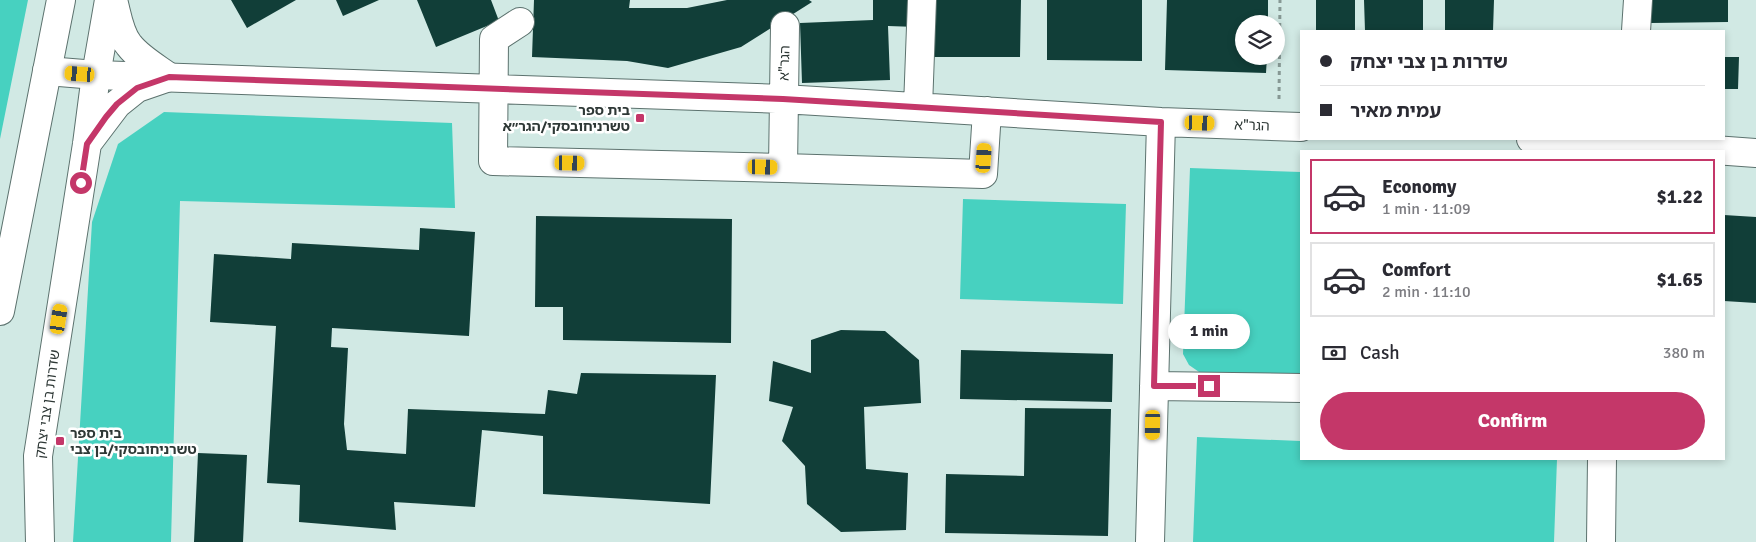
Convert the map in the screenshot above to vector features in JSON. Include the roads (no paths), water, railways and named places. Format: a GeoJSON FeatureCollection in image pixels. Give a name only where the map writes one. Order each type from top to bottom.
{"type":"FeatureCollection","features":[{"type":"Feature","properties":{"kind":"street"},"geometry":{"type":"LineString","coordinates":[[1,297],[61,0]]}},
{"type":"Feature","properties":{"kind":"street"},"geometry":{"type":"LineString","coordinates":[[111,0],[128,44],[142,58],[169,77]]}},
{"type":"Feature","properties":{"kind":"street","name":"שדרות בן צבי יצחק"},"geometry":{"type":"LineString","coordinates":[[40,542],[38,456],[96,75],[111,0]]}},
{"type":"Feature","properties":{"kind":"street"},"geometry":{"type":"LineString","coordinates":[[918,107],[922,0]]}},
{"type":"Feature","properties":{"kind":"street"},"geometry":{"type":"LineString","coordinates":[[1636,30],[1638,0]]}},
{"type":"Feature","properties":{"kind":"street"},"geometry":{"type":"LineString","coordinates":[[520,22],[494,39],[493,161],[983,174],[987,111]]}},
{"type":"Feature","properties":{"kind":"street","name":"הגר\"א"},"geometry":{"type":"LineString","coordinates":[[783,99],[785,26]]}},
{"type":"Feature","properties":{"kind":"street","name":"הגר\"א"},"geometry":{"type":"LineString","coordinates":[[47,71],[96,75],[783,99],[1161,122],[1290,127]]}},
{"type":"Feature","properties":{"kind":"street"},"geometry":{"type":"LineString","coordinates":[[87,144],[117,104],[137,88],[169,77]]}},
{"type":"Feature","properties":{"kind":"street"},"geometry":{"type":"LineString","coordinates":[[782,168],[783,99]]}},
{"type":"Feature","properties":{"kind":"street"},"geometry":{"type":"LineString","coordinates":[[1150,542],[1161,122]]}},
{"type":"Feature","properties":{"kind":"street"},"geometry":{"type":"LineString","coordinates":[[1582,140],[1632,141],[1756,153]]}},
{"type":"Feature","properties":{"kind":"street"},"geometry":{"type":"LineString","coordinates":[[1154,386],[1300,388]]}},
{"type":"Feature","properties":{"kind":"street"},"geometry":{"type":"LineString","coordinates":[[1600,542],[1602,460]]}},
{"type":"Feature","properties":{"kind":"place","name":"בית ספר טשרניחובסקי/הגר״א"},"geometry":{"type":"Point","coordinates":[640,118]}},
{"type":"Feature","properties":{"kind":"place","name":"בית ספר טשרניחובסקי/בן צבי"},"geometry":{"type":"Point","coordinates":[60,441]}}]}
